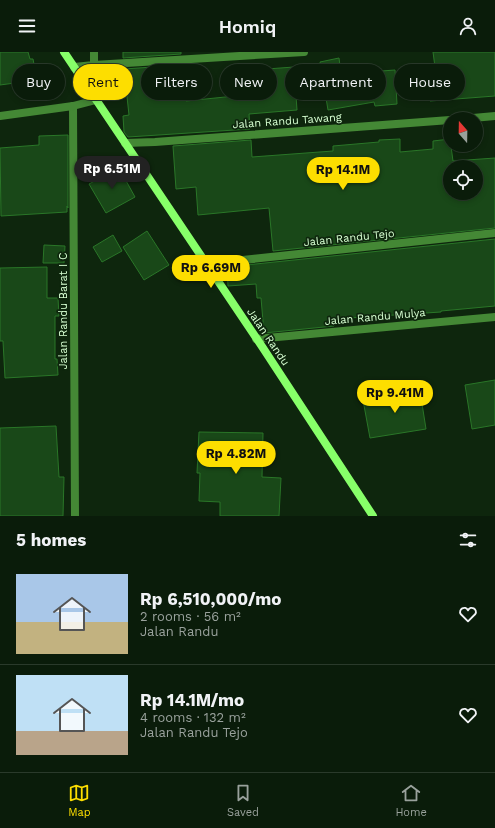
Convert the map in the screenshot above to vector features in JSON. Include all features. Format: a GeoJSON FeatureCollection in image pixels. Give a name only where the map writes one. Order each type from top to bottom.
{"type":"FeatureCollection","features":[{"type":"Feature","properties":{"kind":"street","name":"Jalan Randu"},"geometry":{"type":"LineString","coordinates":[[64,52],[73,66]]}},
{"type":"Feature","properties":{"kind":"street"},"geometry":{"type":"LineString","coordinates":[[94,52],[94,64]]}},
{"type":"Feature","properties":{"kind":"street"},"geometry":{"type":"LineString","coordinates":[[110,64],[304,52]]}},
{"type":"Feature","properties":{"kind":"street","name":"Jalan Randu"},"geometry":{"type":"LineString","coordinates":[[96,100],[373,516]]}},
{"type":"Feature","properties":{"kind":"street"},"geometry":{"type":"LineString","coordinates":[[0,116],[73,106],[96,100]]}},
{"type":"Feature","properties":{"kind":"street","name":"Jalan Randu Barat I C"},"geometry":{"type":"LineString","coordinates":[[73,106],[75,516]]}},
{"type":"Feature","properties":{"kind":"street"},"geometry":{"type":"LineString","coordinates":[[483,117],[495,116]]}},
{"type":"Feature","properties":{"kind":"street","name":"Jalan Randu Tawang"},"geometry":{"type":"LineString","coordinates":[[125,143],[443,121]]}},
{"type":"Feature","properties":{"kind":"street","name":"Jalan Randu Tejo"},"geometry":{"type":"LineString","coordinates":[[206,264],[495,233]]}},
{"type":"Feature","properties":{"kind":"street","name":"Jalan Randu Mulya"},"geometry":{"type":"LineString","coordinates":[[256,339],[495,317]]}},
{"type":"Feature","properties":{"kind":"building"},"geometry":{"type":"Polygon","coordinates":[[[0,52],[28,52],[30,59],[33,59],[34,64],[12,64],[12,83],[0,85],[0,52]]]}},
{"type":"Feature","properties":{"kind":"building"},"geometry":{"type":"Polygon","coordinates":[[[123,52],[181,52],[181,54],[123,58],[123,52]]]}},
{"type":"Feature","properties":{"kind":"building"},"geometry":{"type":"Polygon","coordinates":[[[433,52],[495,52],[495,96],[465,98],[465,64],[435,64],[433,52]]]}},
{"type":"Feature","properties":{"kind":"building"},"geometry":{"type":"Polygon","coordinates":[[[339,58],[340,64],[320,64],[320,62],[339,58]]]}},
{"type":"Feature","properties":{"kind":"building"},"geometry":{"type":"Polygon","coordinates":[[[133,68],[141,68],[141,100],[186,101],[212,100],[212,98],[220,98],[220,100],[277,100],[277,68],[285,68],[285,100],[296,100],[297,110],[249,114],[250,129],[128,137],[124,132],[123,116],[129,115],[127,100],[133,100],[133,68]]]}},
{"type":"Feature","properties":{"kind":"building"},"geometry":{"type":"Polygon","coordinates":[[[394,70],[394,100],[397,100],[397,104],[375,106],[374,102],[328,110],[326,100],[386,100],[386,71],[394,70]]]}},
{"type":"Feature","properties":{"kind":"building"},"geometry":{"type":"Polygon","coordinates":[[[68,135],[67,212],[1,216],[0,148],[39,145],[39,136],[68,135]]]}},
{"type":"Feature","properties":{"kind":"building"},"geometry":{"type":"Polygon","coordinates":[[[400,139],[400,152],[433,149],[433,141],[443,140],[443,152],[452,152],[453,160],[443,160],[443,200],[483,200],[483,160],[467,160],[495,158],[495,228],[273,251],[269,208],[198,215],[196,187],[176,189],[173,146],[251,140],[252,157],[333,151],[333,146],[379,142],[379,140],[400,139]]]}},
{"type":"Feature","properties":{"kind":"building"},"geometry":{"type":"Polygon","coordinates":[[[119,168],[135,197],[106,213],[89,184],[119,168]]]}},
{"type":"Feature","properties":{"kind":"building"},"geometry":{"type":"Polygon","coordinates":[[[147,231],[169,265],[144,280],[123,247],[147,231]]]}},
{"type":"Feature","properties":{"kind":"building"},"geometry":{"type":"Polygon","coordinates":[[[113,235],[122,251],[102,262],[93,247],[113,235]]]}},
{"type":"Feature","properties":{"kind":"building"},"geometry":{"type":"Polygon","coordinates":[[[495,239],[495,306],[441,312],[333,319],[334,326],[264,333],[261,298],[257,298],[256,284],[228,286],[227,267],[495,239]]]}},
{"type":"Feature","properties":{"kind":"building"},"geometry":{"type":"Polygon","coordinates":[[[44,245],[65,246],[64,263],[43,263],[44,245]]]}},
{"type":"Feature","properties":{"kind":"building"},"geometry":{"type":"Polygon","coordinates":[[[47,267],[47,298],[58,298],[59,316],[55,316],[55,359],[57,359],[58,375],[5,378],[3,341],[0,341],[0,268],[47,267]]]}},
{"type":"Feature","properties":{"kind":"building"},"geometry":{"type":"Polygon","coordinates":[[[495,380],[495,425],[472,429],[465,385],[495,380]]]}},
{"type":"Feature","properties":{"kind":"building"},"geometry":{"type":"Polygon","coordinates":[[[420,391],[426,429],[370,438],[363,400],[420,391]]]}},
{"type":"Feature","properties":{"kind":"building"},"geometry":{"type":"Polygon","coordinates":[[[56,426],[59,477],[64,477],[63,516],[0,516],[0,428],[56,426]]]}},
{"type":"Feature","properties":{"kind":"building"},"geometry":{"type":"Polygon","coordinates":[[[199,432],[263,433],[262,477],[281,478],[279,516],[220,516],[220,502],[199,501],[200,473],[197,473],[199,432]]]}}]}
